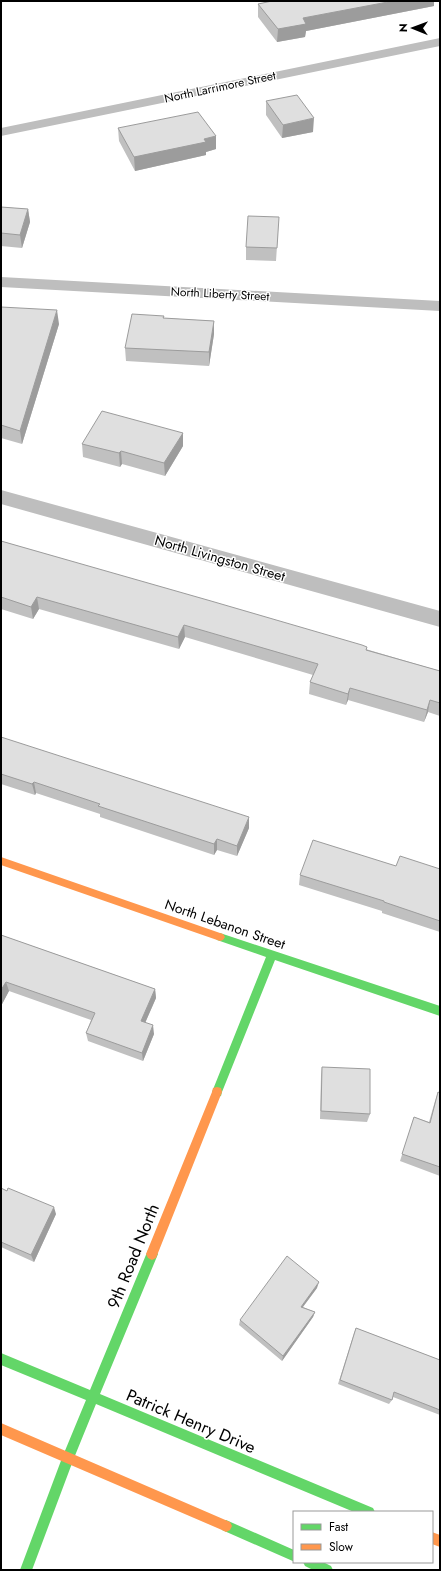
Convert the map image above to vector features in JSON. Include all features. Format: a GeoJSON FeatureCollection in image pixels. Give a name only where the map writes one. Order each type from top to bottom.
{"type":"FeatureCollection","features":[{"type":"Feature","properties":{"kind":"street","name":"North Larrimore Street"},"geometry":{"type":"LineString","coordinates":[[1,132],[440,42]]}},
{"type":"Feature","properties":{"kind":"street","name":"North Liberty Street"},"geometry":{"type":"LineString","coordinates":[[1,282],[440,306]]}},
{"type":"Feature","properties":{"kind":"street","name":"North Livingston Street"},"geometry":{"type":"LineString","coordinates":[[1,497],[440,619]]}},
{"type":"Feature","properties":{"kind":"street","name":"North Lebanon Street"},"geometry":{"type":"LineString","coordinates":[[1,861],[272,955],[440,1011]]}},
{"type":"Feature","properties":{"kind":"street","name":"9th Road North"},"geometry":{"type":"LineString","coordinates":[[26,1570],[68,1458],[272,955]]}},
{"type":"Feature","properties":{"kind":"street","name":"Patrick Henry Drive"},"geometry":{"type":"LineString","coordinates":[[1,1359],[367,1511]]}},
{"type":"Feature","properties":{"kind":"street"},"geometry":{"type":"LineString","coordinates":[[1,1429],[293,1556]]}},
{"type":"Feature","properties":{"kind":"street"},"geometry":{"type":"LineString","coordinates":[[311,1563],[327,1570]]}},
{"type":"Feature","properties":{"kind":"building"},"geometry":{"type":"Polygon","coordinates":[[[272,1],[393,1],[303,18],[306,24],[278,29],[258,4],[272,1]]]}},
{"type":"Feature","properties":{"kind":"building"},"geometry":{"type":"Polygon","coordinates":[[[297,95],[314,118],[283,125],[266,101],[297,95]]]}},
{"type":"Feature","properties":{"kind":"building"},"geometry":{"type":"Polygon","coordinates":[[[198,112],[216,136],[204,139],[206,142],[134,157],[118,128],[198,112]]]}},
{"type":"Feature","properties":{"kind":"building"},"geometry":{"type":"Polygon","coordinates":[[[1,207],[28,209],[20,235],[1,233],[1,207]]]}},
{"type":"Feature","properties":{"kind":"building"},"geometry":{"type":"Polygon","coordinates":[[[248,216],[279,217],[277,248],[246,247],[248,216]]]}},
{"type":"Feature","properties":{"kind":"building"},"geometry":{"type":"Polygon","coordinates":[[[1,307],[57,310],[20,431],[1,425],[1,307]]]}},
{"type":"Feature","properties":{"kind":"building"},"geometry":{"type":"Polygon","coordinates":[[[132,314],[164,316],[163,318],[214,321],[209,352],[125,348],[132,314]]]}},
{"type":"Feature","properties":{"kind":"building"},"geometry":{"type":"Polygon","coordinates":[[[102,411],[183,433],[164,463],[121,451],[119,453],[82,444],[102,411]]]}},
{"type":"Feature","properties":{"kind":"building"},"geometry":{"type":"Polygon","coordinates":[[[1,541],[362,645],[367,647],[366,650],[440,671],[440,703],[430,700],[427,710],[350,688],[348,694],[310,682],[318,664],[184,625],[178,637],[37,597],[31,607],[1,597],[1,541]]]}},
{"type":"Feature","properties":{"kind":"building"},"geometry":{"type":"Polygon","coordinates":[[[1,737],[249,817],[237,846],[217,839],[214,844],[98,806],[100,804],[34,782],[32,784],[1,774],[1,737]]]}},
{"type":"Feature","properties":{"kind":"building"},"geometry":{"type":"Polygon","coordinates":[[[313,840],[396,866],[400,856],[440,869],[440,921],[384,901],[300,875],[313,840]]]}},
{"type":"Feature","properties":{"kind":"building"},"geometry":{"type":"Polygon","coordinates":[[[1,935],[155,989],[141,1021],[153,1025],[142,1053],[86,1033],[95,1013],[6,982],[1,990],[1,935]]]}},
{"type":"Feature","properties":{"kind":"building"},"geometry":{"type":"Polygon","coordinates":[[[322,1067],[370,1069],[370,1114],[321,1111],[322,1067]]]}},
{"type":"Feature","properties":{"kind":"building"},"geometry":{"type":"Polygon","coordinates":[[[438,1092],[440,1093],[440,1167],[402,1154],[414,1117],[430,1123],[438,1092]]]}},
{"type":"Feature","properties":{"kind":"building"},"geometry":{"type":"Polygon","coordinates":[[[1,1188],[7,1191],[8,1188],[54,1207],[31,1255],[1,1242],[1,1188]]]}},
{"type":"Feature","properties":{"kind":"building"},"geometry":{"type":"Polygon","coordinates":[[[287,1256],[319,1282],[301,1307],[315,1312],[283,1356],[240,1320],[287,1256]]]}},
{"type":"Feature","properties":{"kind":"building"},"geometry":{"type":"Polygon","coordinates":[[[356,1328],[440,1360],[440,1410],[394,1392],[392,1400],[340,1380],[356,1328]]]}},
{"type":"Feature","properties":{"kind":"traffic: fast"},"geometry":{"type":"LineString","coordinates":[[220,937],[440,1011]]}},
{"type":"Feature","properties":{"kind":"traffic: fast"},"geometry":{"type":"LineString","coordinates":[[217,1092],[272,955]]}},
{"type":"Feature","properties":{"kind":"traffic: fast"},"geometry":{"type":"LineString","coordinates":[[26,1570],[68,1458],[152,1254]]}},
{"type":"Feature","properties":{"kind":"traffic: fast"},"geometry":{"type":"LineString","coordinates":[[1,1359],[367,1511]]}},
{"type":"Feature","properties":{"kind":"traffic: fast"},"geometry":{"type":"LineString","coordinates":[[226,1526],[293,1556]]}},
{"type":"Feature","properties":{"kind":"traffic: fast"},"geometry":{"type":"LineString","coordinates":[[311,1563],[327,1570]]}},
{"type":"Feature","properties":{"kind":"traffic: slow"},"geometry":{"type":"LineString","coordinates":[[1,861],[220,937]]}},
{"type":"Feature","properties":{"kind":"traffic: slow"},"geometry":{"type":"LineString","coordinates":[[152,1254],[217,1092]]}},
{"type":"Feature","properties":{"kind":"traffic: slow"},"geometry":{"type":"LineString","coordinates":[[1,1429],[226,1526]]}},
{"type":"Feature","properties":{"kind":"traffic: slow"},"geometry":{"type":"LineString","coordinates":[[433,1538],[440,1541]]}}]}
